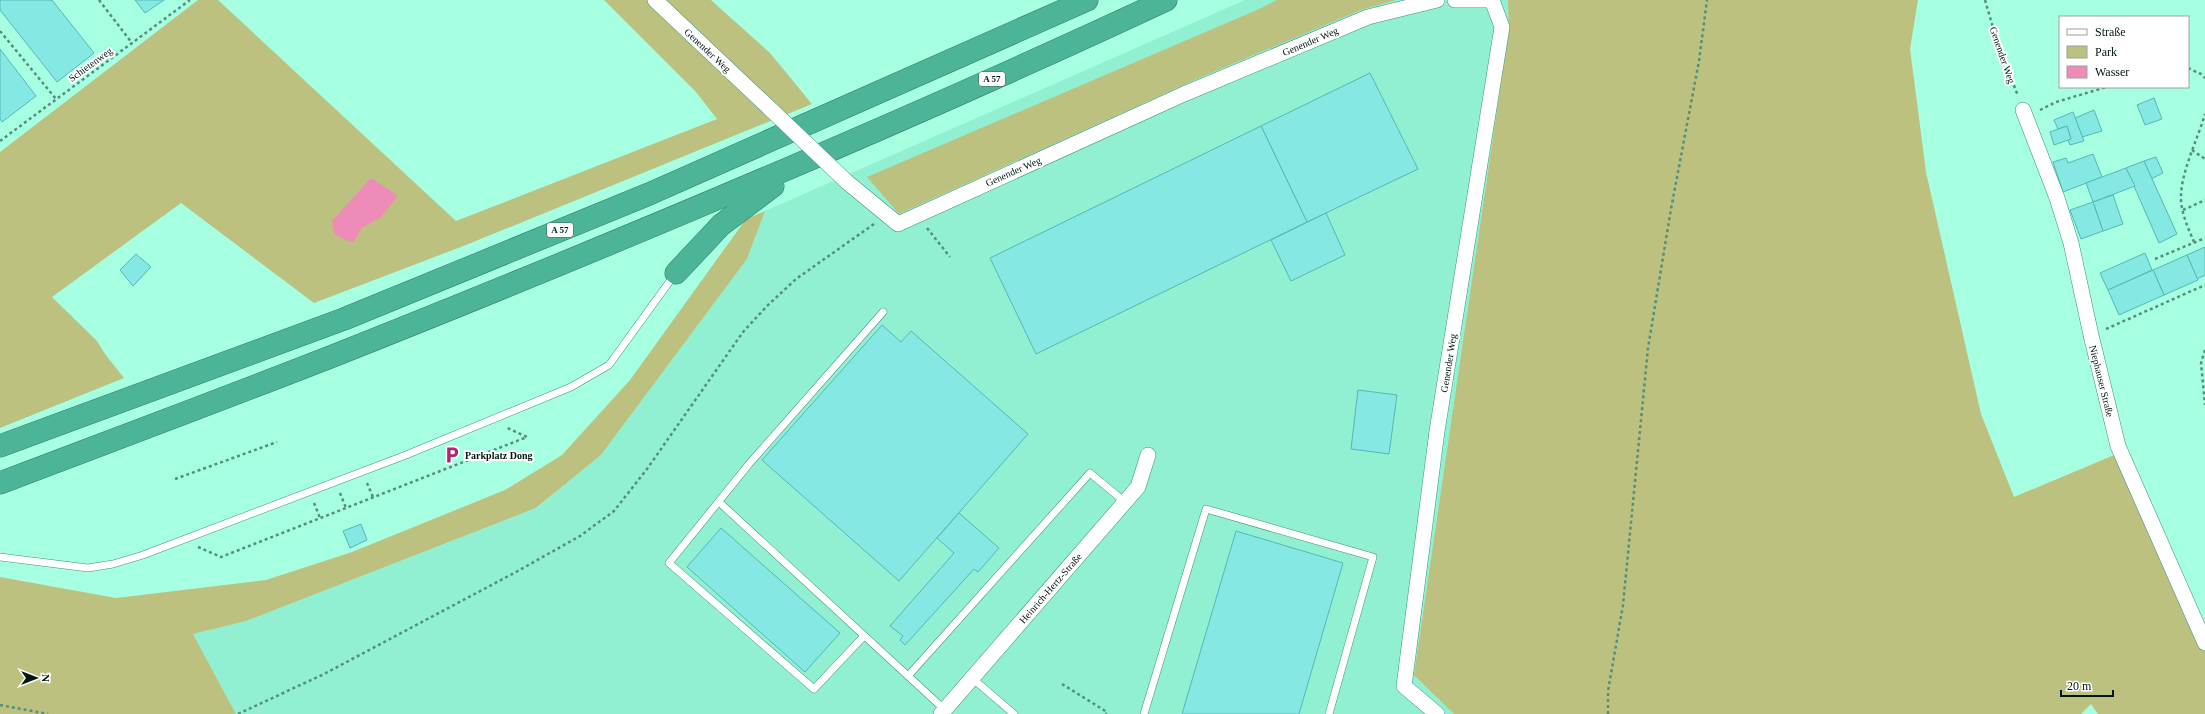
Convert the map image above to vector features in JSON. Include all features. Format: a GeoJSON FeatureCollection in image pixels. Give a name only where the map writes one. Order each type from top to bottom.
{"type":"FeatureCollection","features":[{"type":"Feature","properties":{"kind":"highway","name":"A 57"},"geometry":{"type":"LineString","coordinates":[[0,446],[344,319],[634,200],[1087,0]]}},
{"type":"Feature","properties":{"kind":"highway","name":"A 57"},"geometry":{"type":"LineString","coordinates":[[0,483],[343,352],[724,197],[1166,0]]}},
{"type":"Feature","properties":{"kind":"highway"},"geometry":{"type":"LineString","coordinates":[[676,273],[731,216],[816,156]]}},
{"type":"Feature","properties":{"kind":"street","name":"Genender Weg"},"geometry":{"type":"LineString","coordinates":[[655,0],[846,182],[898,224],[1184,94],[1368,17],[1437,0]]}},
{"type":"Feature","properties":{"kind":"street"},"geometry":{"type":"LineString","coordinates":[[1455,0],[1488,0]]}},
{"type":"Feature","properties":{"kind":"street","name":"Genender Weg"},"geometry":{"type":"LineString","coordinates":[[1437,714],[1404,686],[1437,431],[1502,27],[1492,0]]}},
{"type":"Feature","properties":{"kind":"street","name":"Niephauser Straße"},"geometry":{"type":"LineString","coordinates":[[2024,114],[2057,198],[2071,243],[2090,335],[2118,446],[2205,643]]}},
{"type":"Feature","properties":{"kind":"street","name":"Heinrich-Hertz-Straße"},"geometry":{"type":"LineString","coordinates":[[943,712],[1138,487],[1148,455]]}},
{"type":"Feature","properties":{"kind":"lane"},"geometry":{"type":"LineString","coordinates":[[0,557],[88,568],[113,564],[143,555],[406,455],[571,387],[609,366],[676,273]]}},
{"type":"Feature","properties":{"kind":"lane"},"geometry":{"type":"LineString","coordinates":[[864,636],[814,688],[669,563],[749,464],[883,312]]}},
{"type":"Feature","properties":{"kind":"lane"},"geometry":{"type":"LineString","coordinates":[[908,676],[1090,473],[1125,502]]}},
{"type":"Feature","properties":{"kind":"lane"},"geometry":{"type":"LineString","coordinates":[[719,502],[908,676],[943,712]]}},
{"type":"Feature","properties":{"kind":"lane"},"geometry":{"type":"LineString","coordinates":[[1144,714],[1206,509],[1373,557],[1329,714]]}},
{"type":"Feature","properties":{"kind":"lane"},"geometry":{"type":"LineString","coordinates":[[972,678],[1014,714]]}},
{"type":"Feature","properties":{"kind":"path"},"geometry":{"type":"LineString","coordinates":[[98,0],[132,44]]}},
{"type":"Feature","properties":{"kind":"path","name":"Schietenweg"},"geometry":{"type":"LineString","coordinates":[[0,141],[190,0]]}},
{"type":"Feature","properties":{"kind":"path"},"geometry":{"type":"LineString","coordinates":[[1608,714],[1608,691],[1623,605],[1648,348],[1698,61],[1707,0]]}},
{"type":"Feature","properties":{"kind":"path","name":"Genender Weg"},"geometry":{"type":"LineString","coordinates":[[1985,0],[1996,38],[2024,114]]}},
{"type":"Feature","properties":{"kind":"path"},"geometry":{"type":"LineString","coordinates":[[0,31],[56,99]]}},
{"type":"Feature","properties":{"kind":"path"},"geometry":{"type":"LineString","coordinates":[[2189,68],[2201,74],[2205,78]]}},
{"type":"Feature","properties":{"kind":"path"},"geometry":{"type":"LineString","coordinates":[[2024,114],[2056,102],[2104,88]]}},
{"type":"Feature","properties":{"kind":"path"},"geometry":{"type":"LineString","coordinates":[[2194,242],[2186,225],[2181,195],[2192,150],[2205,114]]}},
{"type":"Feature","properties":{"kind":"path"},"geometry":{"type":"LineString","coordinates":[[2192,150],[2205,159]]}},
{"type":"Feature","properties":{"kind":"path"},"geometry":{"type":"LineString","coordinates":[[2183,210],[2205,200]]}},
{"type":"Feature","properties":{"kind":"path"},"geometry":{"type":"LineString","coordinates":[[238,714],[324,674],[516,572],[580,536],[614,511],[647,469],[743,332],[767,306],[796,279],[886,215]]}},
{"type":"Feature","properties":{"kind":"path"},"geometry":{"type":"LineString","coordinates":[[916,215],[950,257]]}},
{"type":"Feature","properties":{"kind":"path"},"geometry":{"type":"LineString","coordinates":[[2154,259],[2205,238]]}},
{"type":"Feature","properties":{"kind":"path"},"geometry":{"type":"LineString","coordinates":[[2090,335],[2205,285]]}},
{"type":"Feature","properties":{"kind":"path"},"geometry":{"type":"LineString","coordinates":[[2205,350],[2201,363],[2205,405]]}},
{"type":"Feature","properties":{"kind":"path"},"geometry":{"type":"LineString","coordinates":[[192,536],[198,547],[221,557],[527,437],[505,427],[499,416]]}},
{"type":"Feature","properties":{"kind":"path"},"geometry":{"type":"LineString","coordinates":[[175,479],[277,442]]}},
{"type":"Feature","properties":{"kind":"path"},"geometry":{"type":"LineString","coordinates":[[1062,684],[1107,712],[1106,714]]}},
{"type":"Feature","properties":{"kind":"path"},"geometry":{"type":"LineString","coordinates":[[0,705],[48,714]]}},
{"type":"Feature","properties":{"kind":"shaded area"},"geometry":{"type":"Polygon","coordinates":[[[1245,0],[1639,0],[1539,714],[236,714],[193,634],[246,621],[537,508],[601,455],[747,259],[765,211],[1245,0]]]}},
{"type":"Feature","properties":{"kind":"green space"},"geometry":{"type":"Polygon","coordinates":[[[198,0],[218,0],[456,221],[717,119],[696,92],[604,0],[711,0],[770,53],[812,104],[466,245],[314,303],[181,203],[52,297],[97,341],[105,354],[124,378],[0,428],[0,152],[198,0]]]}},
{"type":"Feature","properties":{"kind":"green space"},"geometry":{"type":"Polygon","coordinates":[[[1277,0],[1396,0],[1361,10],[1199,78],[899,214],[867,177],[1257,10],[1277,0]]]}},
{"type":"Feature","properties":{"kind":"green space"},"geometry":{"type":"Polygon","coordinates":[[[1508,0],[1918,0],[1910,49],[1926,172],[1981,414],[2014,497],[2119,453],[2205,651],[2205,714],[2098,714],[2091,704],[2081,714],[1454,714],[1414,675],[1509,29],[1508,0]]]}},
{"type":"Feature","properties":{"kind":"green space"},"geometry":{"type":"Polygon","coordinates":[[[765,211],[747,259],[601,455],[536,508],[246,621],[193,634],[236,714],[0,714],[0,577],[116,598],[266,580],[352,552],[505,490],[562,455],[630,380],[746,219],[765,211]]]}},
{"type":"Feature","properties":{"kind":"water"},"geometry":{"type":"Polygon","coordinates":[[[371,178],[398,196],[381,217],[362,228],[353,243],[334,234],[332,221],[371,178]]]}},
{"type":"Feature","properties":{"kind":"building"},"geometry":{"type":"Polygon","coordinates":[[[0,0],[52,0],[94,53],[57,82],[0,10],[0,0]]]}},
{"type":"Feature","properties":{"kind":"building"},"geometry":{"type":"Polygon","coordinates":[[[135,0],[164,0],[145,13],[135,0]]]}},
{"type":"Feature","properties":{"kind":"building"},"geometry":{"type":"Polygon","coordinates":[[[0,49],[36,96],[2,122],[0,119],[0,49]]]}},
{"type":"Feature","properties":{"kind":"building"},"geometry":{"type":"Polygon","coordinates":[[[1370,73],[1418,169],[1307,222],[1261,126],[1370,73]]]}},
{"type":"Feature","properties":{"kind":"building"},"geometry":{"type":"Polygon","coordinates":[[[2154,98],[2162,119],[2145,125],[2137,105],[2154,98]]]}},
{"type":"Feature","properties":{"kind":"building"},"geometry":{"type":"Polygon","coordinates":[[[2094,110],[2102,131],[2082,137],[2075,118],[2094,110]]]}},
{"type":"Feature","properties":{"kind":"building"},"geometry":{"type":"Polygon","coordinates":[[[2073,112],[2084,141],[2070,145],[2068,140],[2071,139],[2067,126],[2058,129],[2054,120],[2073,112]]]}},
{"type":"Feature","properties":{"kind":"building"},"geometry":{"type":"Polygon","coordinates":[[[1261,126],[1307,222],[1036,354],[990,258],[1261,126]]]}},
{"type":"Feature","properties":{"kind":"building"},"geometry":{"type":"Polygon","coordinates":[[[2067,126],[2071,139],[2054,145],[2050,132],[2067,126]]]}},
{"type":"Feature","properties":{"kind":"building"},"geometry":{"type":"Polygon","coordinates":[[[2093,154],[2102,177],[2063,192],[2053,162],[2066,158],[2068,163],[2093,154]]]}},
{"type":"Feature","properties":{"kind":"building"},"geometry":{"type":"Polygon","coordinates":[[[2156,157],[2163,173],[2151,179],[2144,161],[2156,157]]]}},
{"type":"Feature","properties":{"kind":"building"},"geometry":{"type":"Polygon","coordinates":[[[2144,161],[2177,234],[2159,243],[2126,168],[2144,161]]]}},
{"type":"Feature","properties":{"kind":"building"},"geometry":{"type":"Polygon","coordinates":[[[2126,168],[2135,186],[2093,202],[2086,183],[2126,168]]]}},
{"type":"Feature","properties":{"kind":"building"},"geometry":{"type":"Polygon","coordinates":[[[2113,195],[2123,224],[2103,231],[2093,202],[2113,195]]]}},
{"type":"Feature","properties":{"kind":"building"},"geometry":{"type":"Polygon","coordinates":[[[2093,202],[2103,231],[2081,239],[2070,210],[2093,202]]]}},
{"type":"Feature","properties":{"kind":"building"},"geometry":{"type":"Polygon","coordinates":[[[1326,213],[1345,255],[1291,281],[1271,240],[1326,213]]]}},
{"type":"Feature","properties":{"kind":"building"},"geometry":{"type":"Polygon","coordinates":[[[2205,247],[2205,275],[2197,279],[2187,255],[2205,247]]]}},
{"type":"Feature","properties":{"kind":"building"},"geometry":{"type":"Polygon","coordinates":[[[2145,253],[2152,270],[2108,290],[2100,273],[2145,253]]]}},
{"type":"Feature","properties":{"kind":"building"},"geometry":{"type":"Polygon","coordinates":[[[136,254],[151,267],[133,286],[120,270],[136,254]]]}},
{"type":"Feature","properties":{"kind":"building"},"geometry":{"type":"Polygon","coordinates":[[[2187,255],[2198,280],[2164,295],[2153,270],[2187,255]]]}},
{"type":"Feature","properties":{"kind":"building"},"geometry":{"type":"Polygon","coordinates":[[[2153,270],[2164,295],[2119,315],[2108,290],[2153,270]]]}},
{"type":"Feature","properties":{"kind":"building"},"geometry":{"type":"Polygon","coordinates":[[[882,325],[901,342],[911,331],[1028,434],[899,581],[762,460],[882,325]]]}},
{"type":"Feature","properties":{"kind":"building"},"geometry":{"type":"Polygon","coordinates":[[[1358,390],[1397,395],[1389,454],[1351,449],[1358,390]]]}},
{"type":"Feature","properties":{"kind":"building"},"geometry":{"type":"Polygon","coordinates":[[[959,513],[999,548],[978,572],[974,569],[905,645],[900,640],[903,636],[890,626],[954,553],[937,538],[959,513]]]}},
{"type":"Feature","properties":{"kind":"building"},"geometry":{"type":"Polygon","coordinates":[[[361,524],[367,540],[350,548],[343,531],[361,524]]]}},
{"type":"Feature","properties":{"kind":"building"},"geometry":{"type":"Polygon","coordinates":[[[721,528],[840,633],[805,672],[687,567],[721,528]]]}},
{"type":"Feature","properties":{"kind":"building"},"geometry":{"type":"Polygon","coordinates":[[[1236,531],[1343,563],[1299,714],[1182,714],[1236,531]]]}},
{"type":"Feature","properties":{"kind":"place","name":"Parkplatz Dong"},"geometry":{"type":"Point","coordinates":[452,455]}}]}
